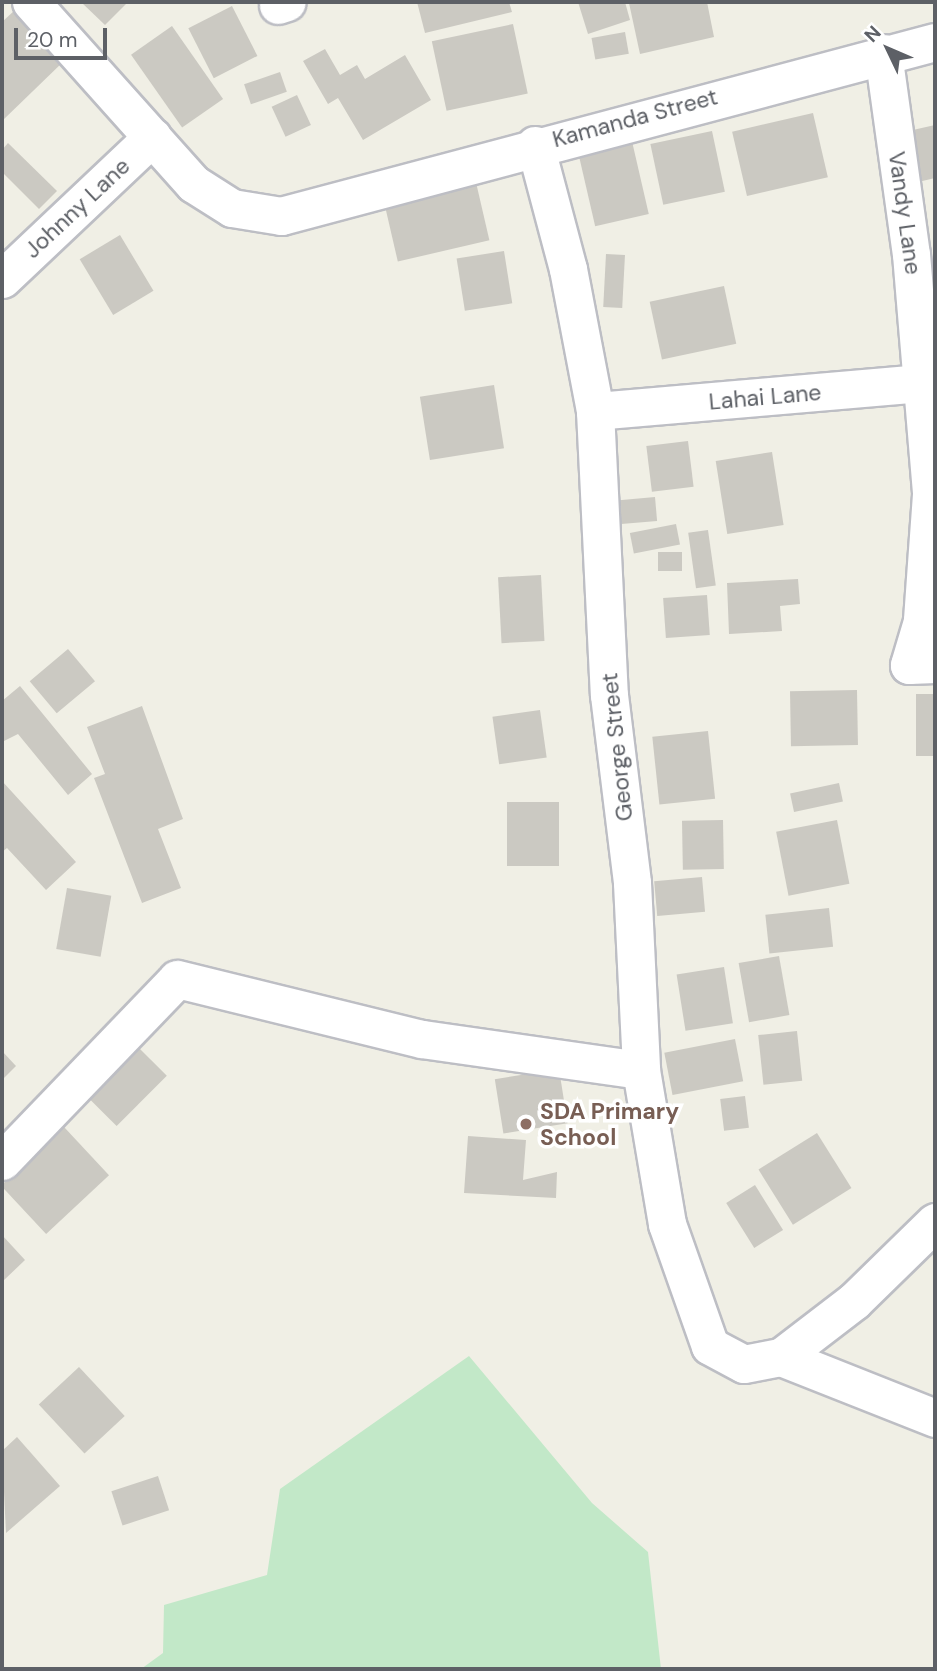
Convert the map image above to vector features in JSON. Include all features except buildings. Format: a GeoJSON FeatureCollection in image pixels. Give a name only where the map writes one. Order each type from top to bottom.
{"type":"FeatureCollection","features":[{"type":"Feature","properties":{"kind":"street","name":"Kamanda Street"},"geometry":{"type":"LineString","coordinates":[[31,2],[194,184],[232,208],[281,216],[535,145],[883,53],[935,43]]}},
{"type":"Feature","properties":{"kind":"street","name":"Vandy Lane"},"geometry":{"type":"LineString","coordinates":[[883,53],[930,383],[931,494],[922,621],[922,664]]}},
{"type":"Feature","properties":{"kind":"street","name":"Johnny Lane"},"geometry":{"type":"LineString","coordinates":[[2,279],[152,137]]}},
{"type":"Feature","properties":{"kind":"street","name":"George Street"},"geometry":{"type":"LineString","coordinates":[[535,145],[568,269],[595,411],[609,695],[632,883],[641,1070],[667,1224],[710,1346],[744,1364],[781,1357]]}},
{"type":"Feature","properties":{"kind":"street","name":"Lahai Lane"},"geometry":{"type":"LineString","coordinates":[[595,411],[930,383]]}},
{"type":"Feature","properties":{"kind":"street"},"geometry":{"type":"LineString","coordinates":[[2,1161],[177,979],[422,1039],[641,1070]]}},
{"type":"Feature","properties":{"kind":"street"},"geometry":{"type":"LineString","coordinates":[[781,1357],[854,1301],[935,1222]]}},
{"type":"Feature","properties":{"kind":"street"},"geometry":{"type":"LineString","coordinates":[[781,1357],[935,1418]]}},
{"type":"Feature","properties":{"kind":"green space"},"geometry":{"type":"Polygon","coordinates":[[[469,1356],[592,1503],[648,1552],[661,1669],[141,1669],[163,1653],[164,1605],[267,1575],[280,1489],[469,1356]]]}},
{"type":"Feature","properties":{"kind":"place","name":"SDA Primary School"},"geometry":{"type":"Point","coordinates":[526,1124]}}]}
